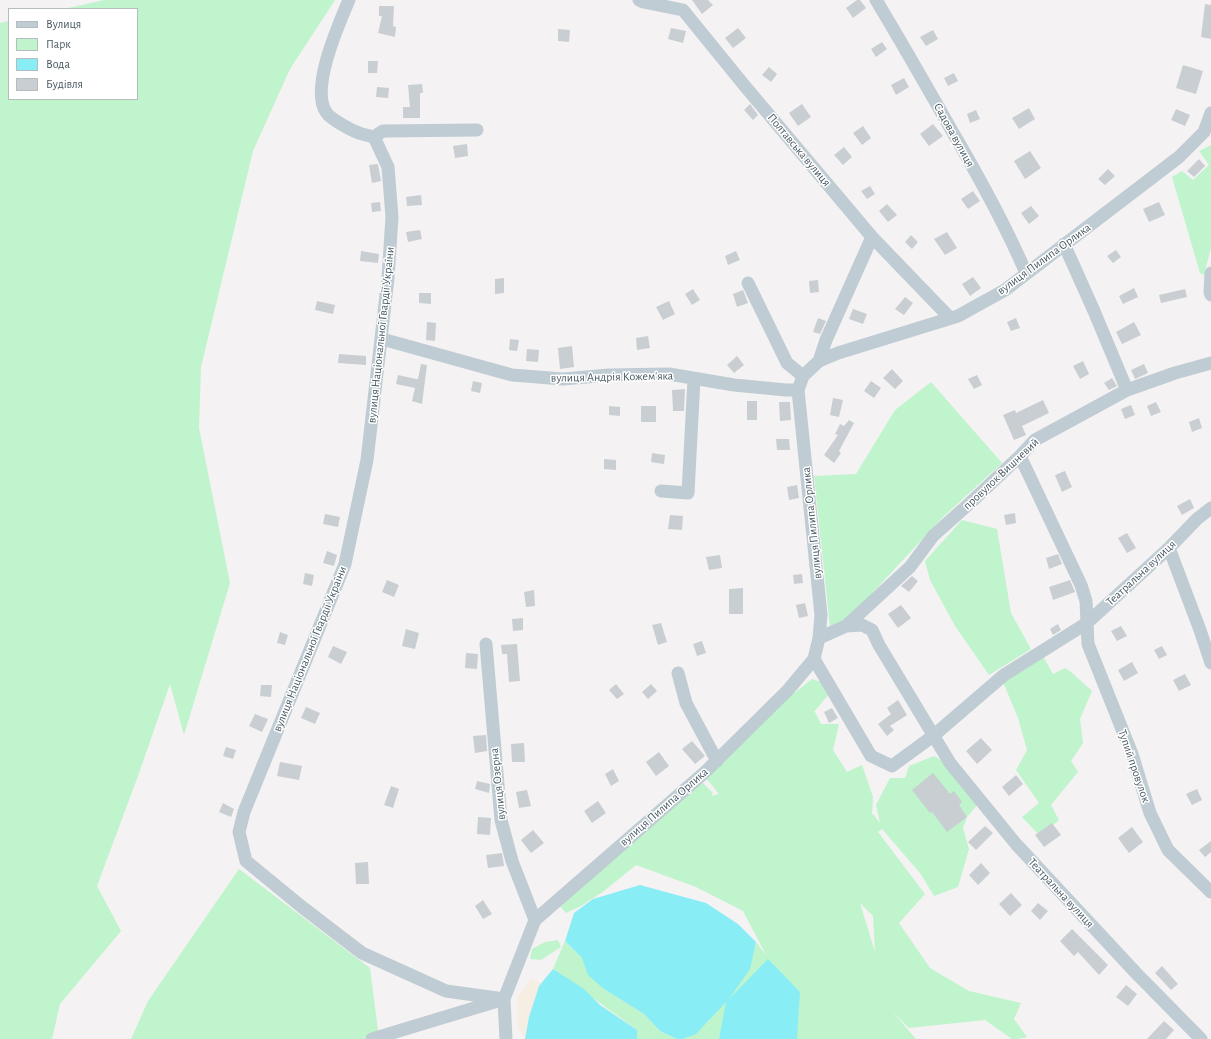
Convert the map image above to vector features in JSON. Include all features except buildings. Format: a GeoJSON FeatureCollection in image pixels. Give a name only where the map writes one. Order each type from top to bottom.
{"type":"FeatureCollection","features":[{"type":"Feature","properties":{"kind":"street"},"geometry":{"type":"LineString","coordinates":[[349,0],[338,26],[324,67],[321,92],[322,104],[326,113],[336,121],[361,134],[374,137],[383,131],[477,130]]}},
{"type":"Feature","properties":{"kind":"street","name":"Полтавська вулиця"},"geometry":{"type":"LineString","coordinates":[[639,0],[683,10],[872,237],[950,318]]}},
{"type":"Feature","properties":{"kind":"street","name":"Садова вулиця"},"geometry":{"type":"LineString","coordinates":[[876,0],[914,63],[972,166],[1013,243],[1026,273]]}},
{"type":"Feature","properties":{"kind":"street","name":"вулиця Пилипа Орлика"},"geometry":{"type":"LineString","coordinates":[[506,1039],[504,999],[535,920],[699,778],[788,690],[814,659],[820,638],[821,615],[798,390],[803,376],[819,361],[838,353],[958,316],[1005,290],[1179,157],[1204,132],[1211,113]]}},
{"type":"Feature","properties":{"kind":"street","name":"вулиця Національної Гвардії України"},"geometry":{"type":"LineString","coordinates":[[374,137],[388,167],[392,217],[382,339],[367,460],[345,564],[244,812],[239,832],[246,861],[302,907],[362,953],[446,991],[504,999]]}},
{"type":"Feature","properties":{"kind":"street"},"geometry":{"type":"LineString","coordinates":[[819,361],[826,340],[872,237]]}},
{"type":"Feature","properties":{"kind":"street"},"geometry":{"type":"LineString","coordinates":[[1064,244],[1128,390]]}},
{"type":"Feature","properties":{"kind":"street"},"geometry":{"type":"LineString","coordinates":[[1211,273],[1211,295]]}},
{"type":"Feature","properties":{"kind":"street"},"geometry":{"type":"LineString","coordinates":[[748,283],[787,363],[803,376]]}},
{"type":"Feature","properties":{"kind":"street","name":"вулиця Андрія Кожем'яка"},"geometry":{"type":"LineString","coordinates":[[382,339],[512,375],[563,379],[669,374],[734,385],[798,390]]}},
{"type":"Feature","properties":{"kind":"street","name":"провулок Вишневий"},"geometry":{"type":"LineString","coordinates":[[846,626],[910,567],[933,536],[1020,456],[1035,440],[1128,390],[1175,373],[1211,363]]}},
{"type":"Feature","properties":{"kind":"street"},"geometry":{"type":"LineString","coordinates":[[661,491],[688,493],[694,378]]}},
{"type":"Feature","properties":{"kind":"street","name":"Тупий провулок"},"geometry":{"type":"LineString","coordinates":[[1020,456],[1081,585],[1086,601],[1088,644],[1132,754],[1150,813],[1168,850],[1211,892]]}},
{"type":"Feature","properties":{"kind":"street","name":"Театральна вулиця"},"geometry":{"type":"LineString","coordinates":[[814,659],[871,756],[892,766],[933,736],[1004,676],[1087,623],[1169,548],[1197,519],[1211,508]]}},
{"type":"Feature","properties":{"kind":"street"},"geometry":{"type":"LineString","coordinates":[[1169,548],[1211,663]]}},
{"type":"Feature","properties":{"kind":"street"},"geometry":{"type":"LineString","coordinates":[[820,638],[846,626],[862,625],[872,630],[879,645],[933,736]]}},
{"type":"Feature","properties":{"kind":"street","name":"вулиця Озерна"},"geometry":{"type":"LineString","coordinates":[[486,644],[501,820],[512,861],[535,920]]}},
{"type":"Feature","properties":{"kind":"street"},"geometry":{"type":"LineString","coordinates":[[678,673],[686,703],[717,761]]}},
{"type":"Feature","properties":{"kind":"street","name":"Театральна вулиця"},"geometry":{"type":"LineString","coordinates":[[933,736],[950,763],[1016,844],[1136,973],[1201,1039]]}},
{"type":"Feature","properties":{"kind":"street"},"geometry":{"type":"LineString","coordinates":[[372,1039],[504,999]]}},
{"type":"Feature","properties":{"kind":"green space"},"geometry":{"type":"Polygon","coordinates":[[[104,0],[335,0],[290,69],[253,151],[201,367],[199,428],[230,583],[184,735],[170,684],[97,886],[121,931],[60,1004],[52,1039],[0,1039],[0,23],[8,21],[8,100],[138,100],[138,8],[68,8],[104,0]]]}},
{"type":"Feature","properties":{"kind":"green space"},"geometry":{"type":"Polygon","coordinates":[[[1211,145],[1211,248],[1204,275],[1200,273],[1172,177],[1182,171],[1193,180],[1209,165],[1199,151],[1211,145]]]}},
{"type":"Feature","properties":{"kind":"green space"},"geometry":{"type":"Polygon","coordinates":[[[931,382],[1002,463],[942,518],[850,617],[830,627],[814,476],[856,474],[895,410],[931,382]]]}},
{"type":"Feature","properties":{"kind":"green space"},"geometry":{"type":"Polygon","coordinates":[[[962,520],[997,529],[1011,613],[1031,649],[989,675],[955,626],[930,580],[925,561],[962,520]]]}},
{"type":"Feature","properties":{"kind":"green space"},"geometry":{"type":"Polygon","coordinates":[[[1038,658],[1044,658],[1053,674],[1065,668],[1092,691],[1080,719],[1083,743],[1071,761],[1078,772],[1051,805],[1059,820],[1040,836],[1022,817],[1039,803],[1016,770],[1027,750],[1018,718],[1003,682],[1038,658]]]}},
{"type":"Feature","properties":{"kind":"green space"},"geometry":{"type":"Polygon","coordinates":[[[812,679],[824,683],[829,694],[814,712],[821,724],[839,724],[833,750],[847,772],[862,765],[873,797],[872,815],[873,814],[880,823],[876,805],[890,778],[905,778],[909,766],[934,756],[944,762],[978,804],[967,817],[963,828],[969,849],[958,887],[934,896],[920,873],[882,829],[878,832],[925,894],[899,923],[930,968],[969,991],[1021,1003],[1014,1019],[1027,1037],[1012,1039],[985,1020],[909,1028],[892,1011],[916,1039],[681,1039],[708,1022],[756,942],[766,955],[743,911],[696,887],[636,865],[604,891],[581,906],[566,913],[559,905],[689,791],[703,783],[713,793],[711,796],[719,794],[705,777],[774,710],[776,711],[784,701],[812,679]],[[860,903],[875,952],[873,916],[860,903]]]}},
{"type":"Feature","properties":{"kind":"green space"},"geometry":{"type":"Polygon","coordinates":[[[239,869],[370,968],[378,1030],[364,1039],[131,1039],[148,1001],[239,869]]]}},
{"type":"Feature","properties":{"kind":"green space"},"geometry":{"type":"Polygon","coordinates":[[[558,940],[561,947],[541,960],[530,959],[532,949],[545,942],[558,940]]]}},
{"type":"Feature","properties":{"kind":"green space"},"geometry":{"type":"Polygon","coordinates":[[[565,941],[582,958],[604,989],[644,1014],[660,1031],[677,1039],[635,1039],[637,1030],[553,969],[565,941]]]}},
{"type":"Feature","properties":{"kind":"sand"},"geometry":{"type":"Polygon","coordinates":[[[531,979],[541,983],[532,1007],[526,1039],[518,1029],[517,997],[531,979]]]}},
{"type":"Feature","properties":{"kind":"water"},"geometry":{"type":"Polygon","coordinates":[[[640,885],[706,903],[738,924],[756,942],[750,969],[729,999],[768,959],[800,992],[797,1039],[719,1039],[726,1002],[696,1034],[683,1039],[677,1039],[660,1031],[644,1014],[604,989],[588,975],[582,958],[565,941],[574,913],[593,899],[640,885]]]}},
{"type":"Feature","properties":{"kind":"water"},"geometry":{"type":"Polygon","coordinates":[[[553,969],[584,989],[600,1005],[637,1030],[637,1039],[525,1039],[529,1017],[539,986],[553,969]]]}}]}
